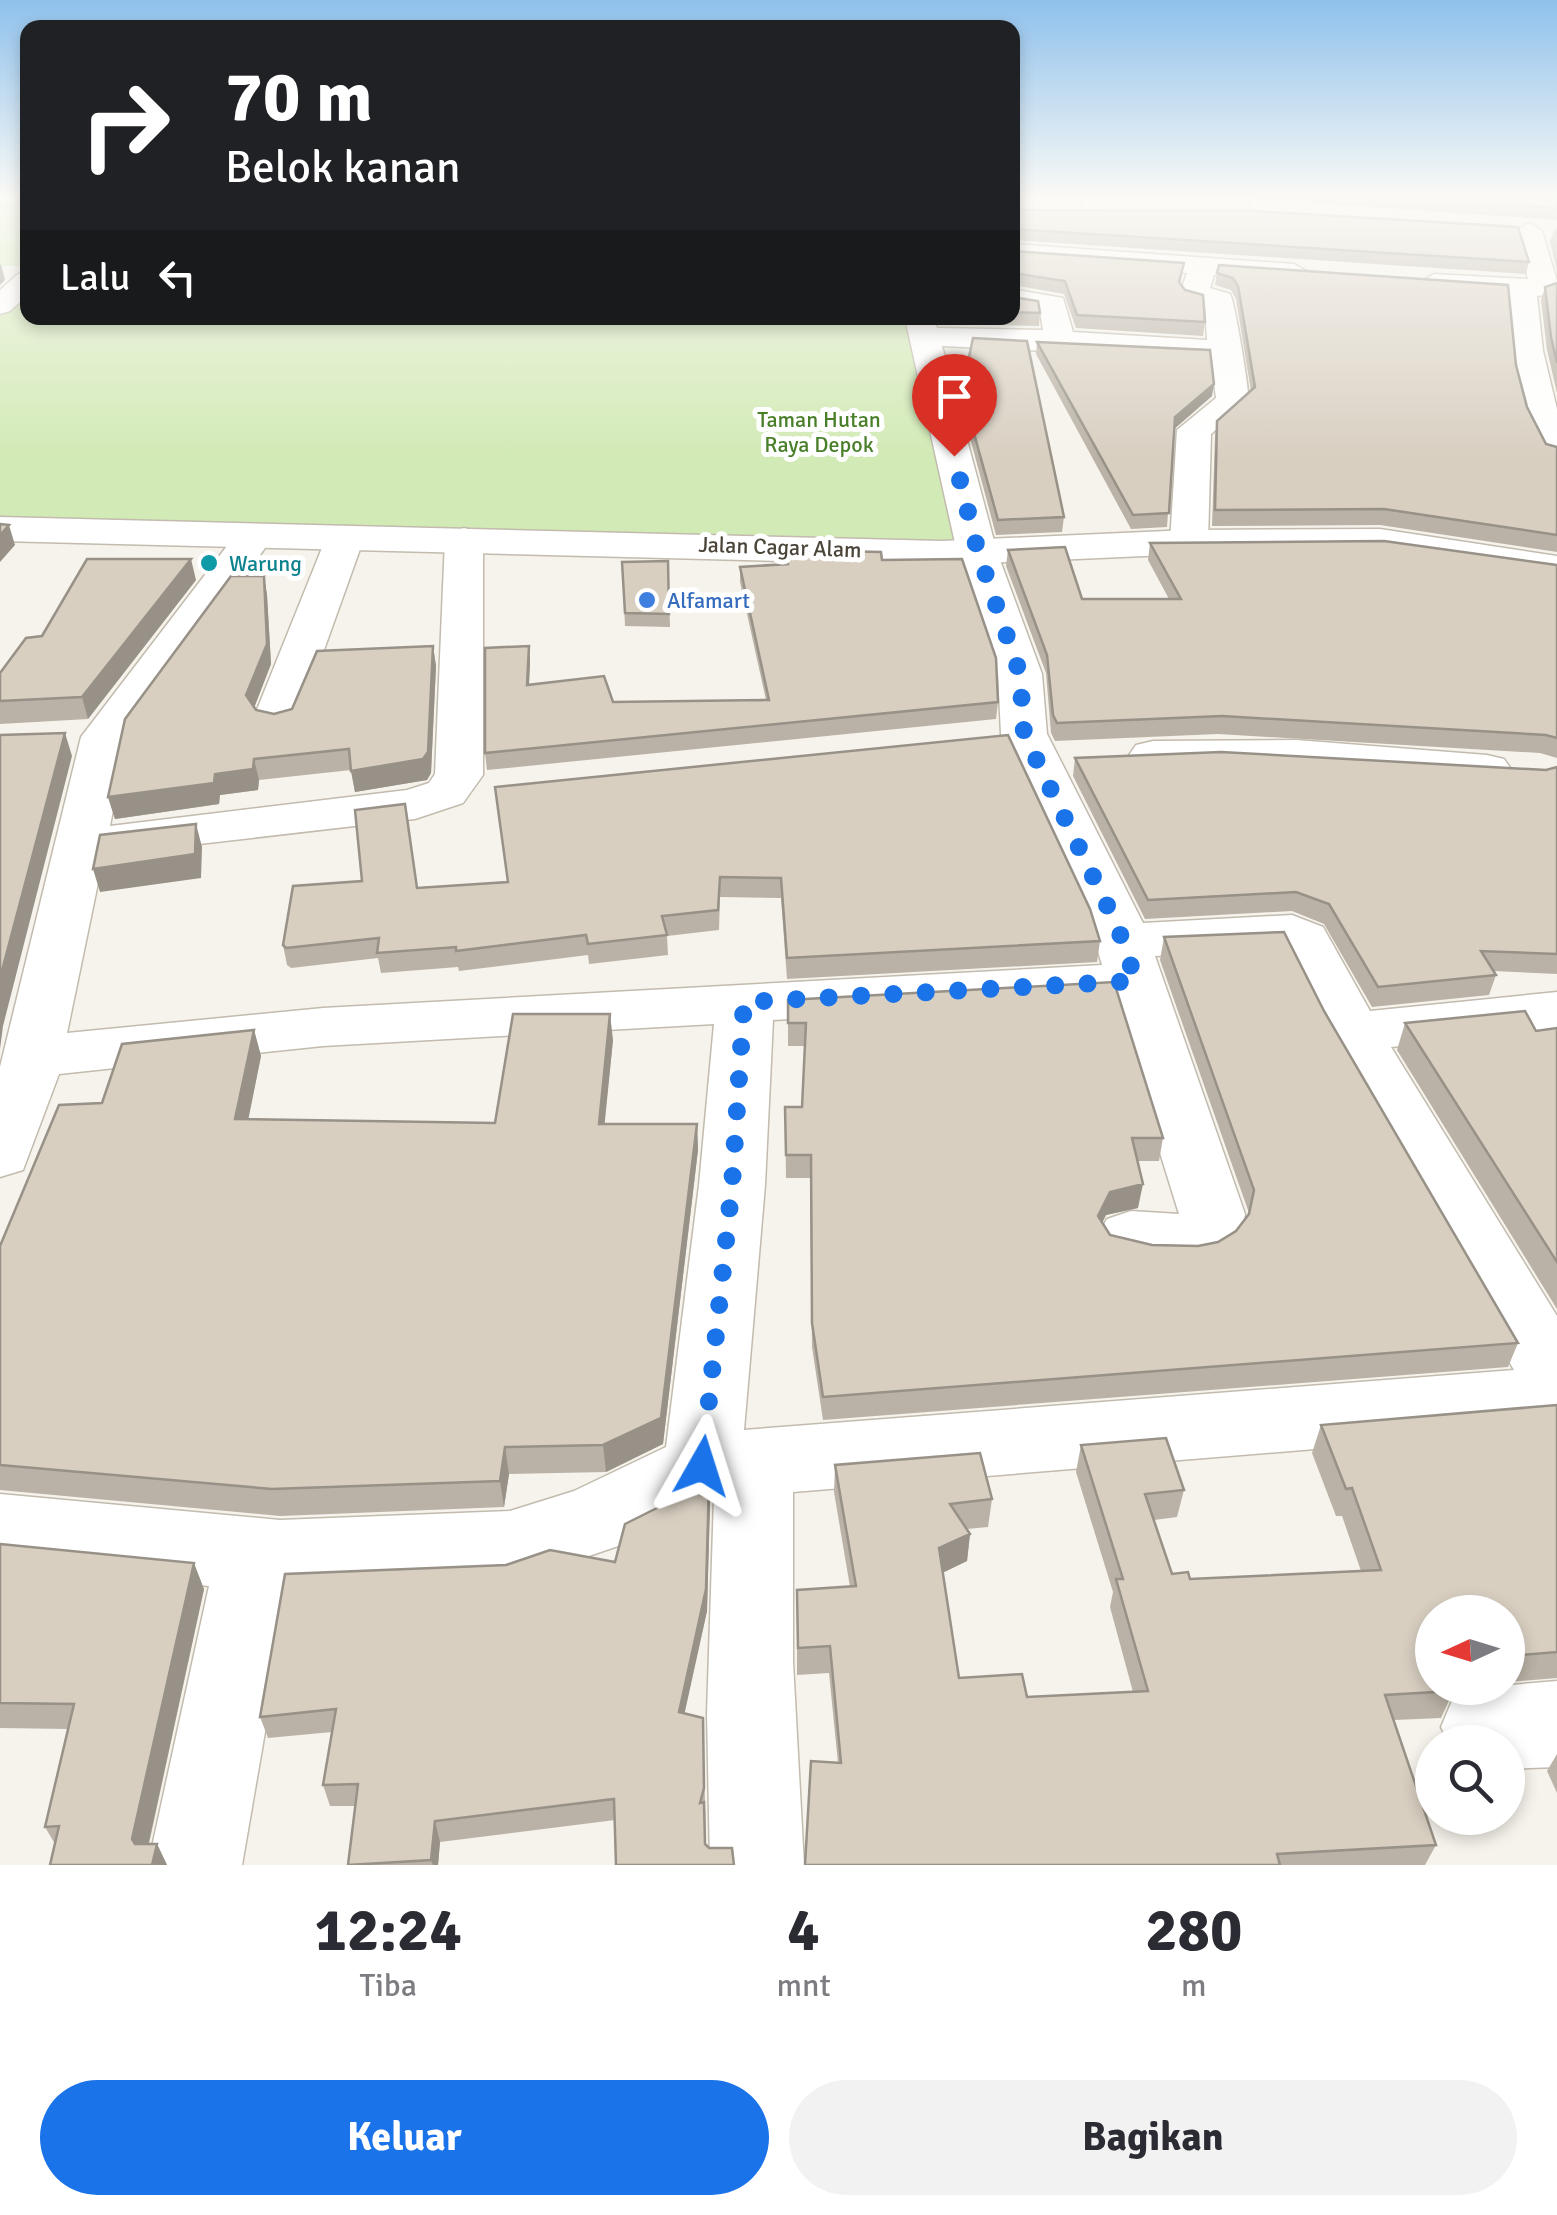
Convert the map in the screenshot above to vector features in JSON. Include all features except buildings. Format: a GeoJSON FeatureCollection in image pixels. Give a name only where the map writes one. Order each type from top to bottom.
{"type":"FeatureCollection","features":[{"type":"Feature","properties":{"kind":"street"},"geometry":{"type":"LineString","coordinates":[[1189,542],[1194,430],[1232,402],[1235,379],[1217,318],[1220,300],[1204,285]]}},
{"type":"Feature","properties":{"kind":"street"},"geometry":{"type":"LineString","coordinates":[[1536,285],[1527,324],[1542,361],[1539,413],[1557,450]]}},
{"type":"Feature","properties":{"kind":"street"},"geometry":{"type":"LineString","coordinates":[[1538,285],[1557,304]]}},
{"type":"Feature","properties":{"kind":"street"},"geometry":{"type":"LineString","coordinates":[[0,305],[20,287]]}},
{"type":"Feature","properties":{"kind":"street"},"geometry":{"type":"LineString","coordinates":[[1020,299],[1053,304],[1060,340]]}},
{"type":"Feature","properties":{"kind":"street"},"geometry":{"type":"LineString","coordinates":[[1131,1237],[1194,1242],[1210,1232],[1212,1214],[1129,961],[1016,744],[1020,674],[978,552],[923,327],[1224,350]]}},
{"type":"Feature","properties":{"kind":"street","name":"Jalan Cagar Alam"},"geometry":{"type":"LineString","coordinates":[[0,529],[978,552],[1189,542],[1380,541],[1557,568]]}},
{"type":"Feature","properties":{"kind":"street"},"geometry":{"type":"LineString","coordinates":[[0,1154],[104,737],[254,537]]}},
{"type":"Feature","properties":{"kind":"street"},"geometry":{"type":"LineString","coordinates":[[277,717],[345,538]]}},
{"type":"Feature","properties":{"kind":"street"},"geometry":{"type":"LineString","coordinates":[[446,793],[459,775],[464,540]]}},
{"type":"Feature","properties":{"kind":"street"},"geometry":{"type":"LineString","coordinates":[[52,739],[104,737]]}},
{"type":"Feature","properties":{"kind":"street"},"geometry":{"type":"LineString","coordinates":[[1016,744],[1100,757],[1218,752],[1296,754],[1540,772]]}},
{"type":"Feature","properties":{"kind":"street"},"geometry":{"type":"LineString","coordinates":[[80,842],[416,804],[446,793],[504,787]]}},
{"type":"Feature","properties":{"kind":"street"},"geometry":{"type":"LineString","coordinates":[[20,1079],[324,1028],[744,1002],[1129,961],[1292,932],[1303,940],[1352,1032],[1557,1379]]}},
{"type":"Feature","properties":{"kind":"street"},"geometry":{"type":"LineString","coordinates":[[744,1002],[732,1185],[729,1463],[750,1568],[752,1790],[758,1865]]}},
{"type":"Feature","properties":{"kind":"street"},"geometry":{"type":"LineString","coordinates":[[1352,1032],[1557,1011]]}},
{"type":"Feature","properties":{"kind":"street"},"geometry":{"type":"LineString","coordinates":[[0,1530],[280,1556],[510,1547],[593,1520],[729,1463],[1557,1398]]}},
{"type":"Feature","properties":{"kind":"street"},"geometry":{"type":"LineString","coordinates":[[194,1865],[256,1554]]}},
{"type":"Feature","properties":{"kind":"green space","name":"Taman Hutan Raya Depok"},"geometry":{"type":"Polygon","coordinates":[[[20,296],[20,325],[908,325],[964,543],[0,524],[0,316],[20,296]]]}},
{"type":"Feature","properties":{"kind":"place","name":"Warung"},"geometry":{"type":"Point","coordinates":[209,563]}},
{"type":"Feature","properties":{"kind":"place","name":"Alfamart"},"geometry":{"type":"Point","coordinates":[647,600]}},
{"type":"Feature","properties":{"kind":"route"},"geometry":{"type":"LineString","coordinates":[[702,1466],[732,1185],[744,1002],[1136,981],[1118,928],[1024,734],[1020,674],[978,552],[954,456]]}}]}
